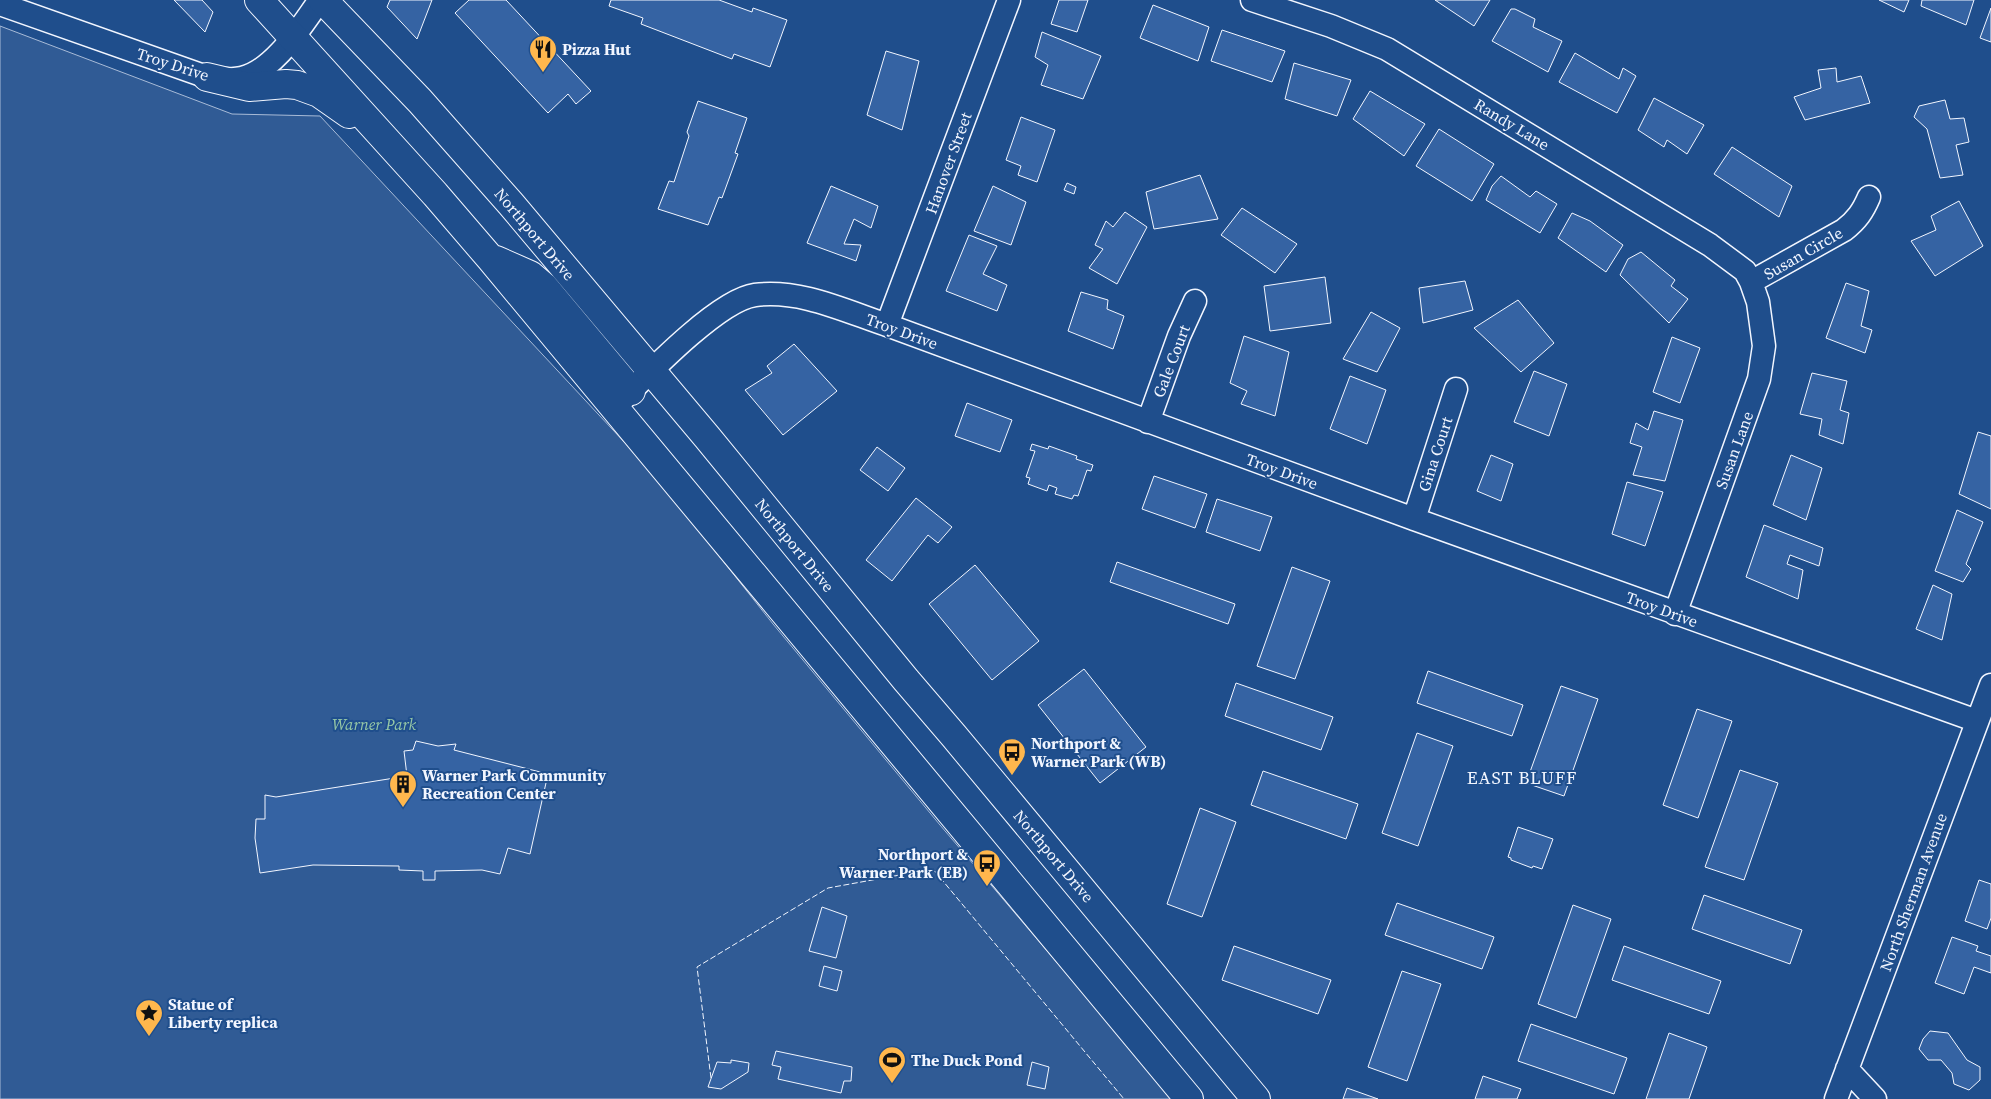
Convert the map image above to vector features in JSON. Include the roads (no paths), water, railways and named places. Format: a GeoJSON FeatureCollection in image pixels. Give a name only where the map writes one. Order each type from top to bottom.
{"type":"FeatureCollection","features":[{"type":"Feature","properties":{"kind":"main road"},"geometry":{"type":"LineString","coordinates":[[259,0],[435,194],[490,258],[530,275],[544,287],[623,399],[1189,1099]]}},
{"type":"Feature","properties":{"kind":"main road","name":"Northport Drive"},"geometry":{"type":"LineString","coordinates":[[321,0],[426,108],[511,204],[1256,1099]]}},
{"type":"Feature","properties":{"kind":"main road"},"geometry":{"type":"LineString","coordinates":[[207,77],[250,87],[286,84],[318,93],[343,109],[435,194]]}},
{"type":"Feature","properties":{"kind":"street","name":"Troy Drive"},"geometry":{"type":"LineString","coordinates":[[0,4],[207,77],[228,80],[250,76],[276,56],[321,0]]}},
{"type":"Feature","properties":{"kind":"street","name":"Hanover Street"},"geometry":{"type":"LineString","coordinates":[[887,325],[1008,0]]}},
{"type":"Feature","properties":{"kind":"street","name":"Randy Lane"},"geometry":{"type":"LineString","coordinates":[[1252,0],[1331,26],[1387,48],[1710,245],[1745,272],[1752,282]]}},
{"type":"Feature","properties":{"kind":"street","name":"Susan Circle"},"geometry":{"type":"LineString","coordinates":[[1752,282],[1844,230],[1862,213],[1869,196]]}},
{"type":"Feature","properties":{"kind":"street","name":"Susan Lane"},"geometry":{"type":"LineString","coordinates":[[1676,614],[1759,379],[1764,346],[1758,302],[1752,282]]}},
{"type":"Feature","properties":{"kind":"street","name":"Troy Drive"},"geometry":{"type":"LineString","coordinates":[[623,399],[651,371],[715,314],[752,295],[793,295],[887,325],[1676,614],[1977,720]]}},
{"type":"Feature","properties":{"kind":"street","name":"Gale Court"},"geometry":{"type":"LineString","coordinates":[[1148,422],[1179,336],[1195,301]]}},
{"type":"Feature","properties":{"kind":"street","name":"Gina Court"},"geometry":{"type":"LineString","coordinates":[[1414,519],[1456,389]]}},
{"type":"Feature","properties":{"kind":"street","name":"North Sherman Avenue"},"geometry":{"type":"LineString","coordinates":[[1836,1099],[1991,685]]}},
{"type":"Feature","properties":{"kind":"street"},"geometry":{"type":"LineString","coordinates":[[1847,1069],[1875,1099]]}},
{"type":"Feature","properties":{"kind":"place","name":"Pizza Hut"},"geometry":{"type":"Point","coordinates":[543,73]}},
{"type":"Feature","properties":{"kind":"place","name":"Northport & Warner Park (WB)"},"geometry":{"type":"Point","coordinates":[1012,776]}},
{"type":"Feature","properties":{"kind":"place","name":"Warner Park Community Recreation Center"},"geometry":{"type":"Point","coordinates":[403,808]}},
{"type":"Feature","properties":{"kind":"place","name":"Northport & Warner Park (EB)"},"geometry":{"type":"Point","coordinates":[987,887]}},
{"type":"Feature","properties":{"kind":"place","name":"Statue of Liberty replica"},"geometry":{"type":"Point","coordinates":[149,1037]}},
{"type":"Feature","properties":{"kind":"place","name":"The Duck Pond"},"geometry":{"type":"Point","coordinates":[892,1084]}},
{"type":"Feature","properties":{"kind":"district","name":"EAST BLUFF"},"geometry":{"type":"Point","coordinates":[1522,778]}},
{"type":"Feature","properties":{"kind":"park label","name":"Warner Park"},"geometry":{"type":"Point","coordinates":[374,724]}}]}
